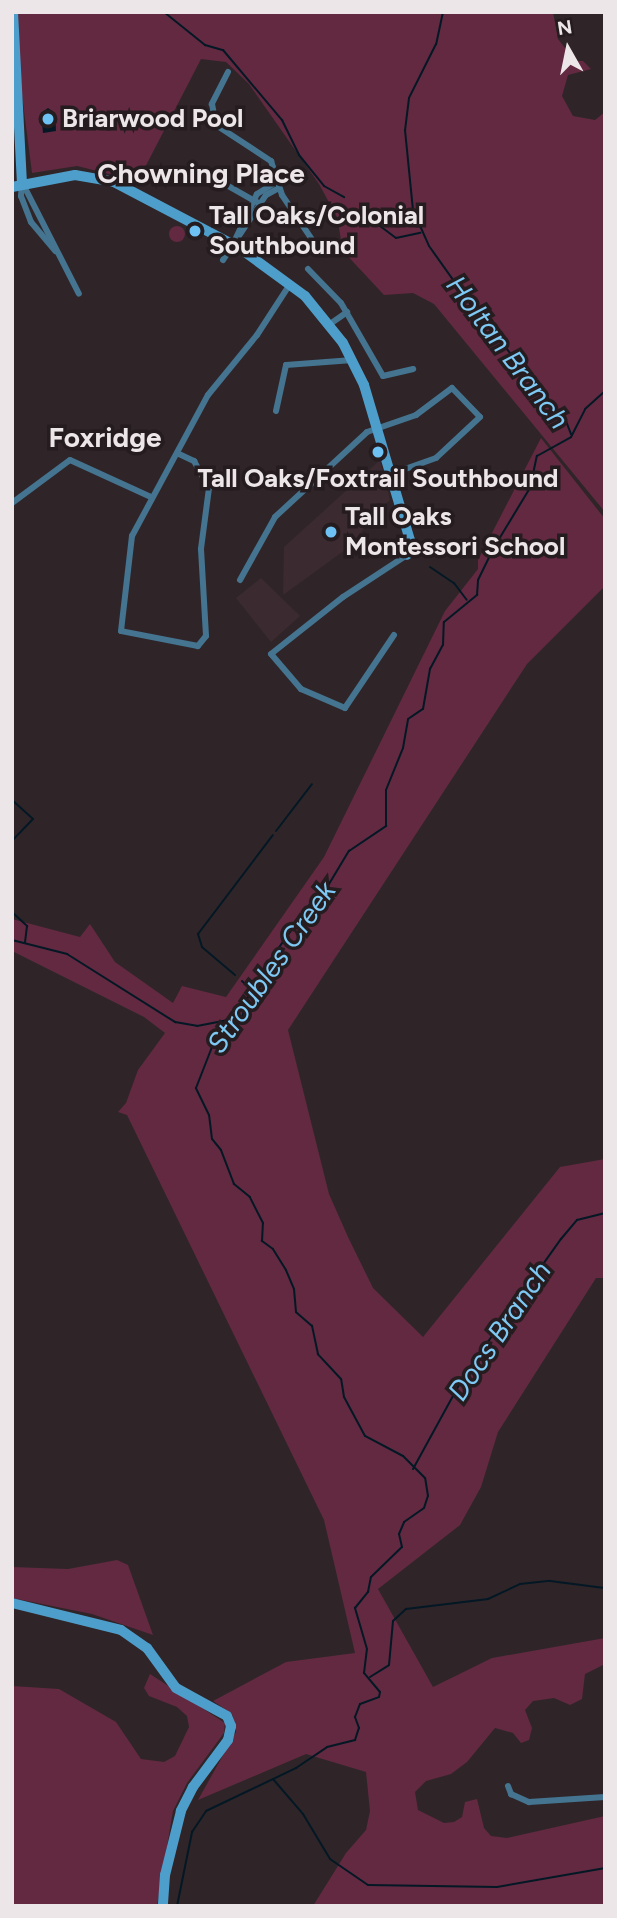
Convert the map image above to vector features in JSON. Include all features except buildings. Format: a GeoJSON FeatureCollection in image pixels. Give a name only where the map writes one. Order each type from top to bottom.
{"type":"FeatureCollection","features":[{"type":"Feature","properties":{"kind":"street"},"geometry":{"type":"LineString","coordinates":[[13,12],[17,185],[79,294]]}},
{"type":"Feature","properties":{"kind":"street"},"geometry":{"type":"LineString","coordinates":[[228,72],[212,104],[216,125],[227,136],[266,156],[279,184],[313,241]]}},
{"type":"Feature","properties":{"kind":"street"},"geometry":{"type":"LineString","coordinates":[[165,176],[200,170],[260,204]]}},
{"type":"Feature","properties":{"kind":"street"},"geometry":{"type":"LineString","coordinates":[[17,185],[75,175],[102,178],[138,192],[233,244],[290,283],[330,324],[353,360],[378,427],[410,540],[407,555],[343,597],[271,654],[301,689],[345,708],[394,635]]}},
{"type":"Feature","properties":{"kind":"street"},"geometry":{"type":"LineString","coordinates":[[233,244],[240,240],[260,204],[279,184]]}},
{"type":"Feature","properties":{"kind":"street"},"geometry":{"type":"LineString","coordinates":[[223,260],[264,186],[279,184]]}},
{"type":"Feature","properties":{"kind":"street"},"geometry":{"type":"LineString","coordinates":[[308,269],[346,313],[383,376],[413,369]]}},
{"type":"Feature","properties":{"kind":"street"},"geometry":{"type":"LineString","coordinates":[[179,454],[194,461],[209,488],[201,549],[206,636],[198,646],[121,631],[132,536],[151,496],[179,454],[208,395],[257,335],[290,283]]}},
{"type":"Feature","properties":{"kind":"street"},"geometry":{"type":"LineString","coordinates":[[330,324],[346,313]]}},
{"type":"Feature","properties":{"kind":"street"},"geometry":{"type":"LineString","coordinates":[[276,411],[286,365],[353,360]]}},
{"type":"Feature","properties":{"kind":"street"},"geometry":{"type":"LineString","coordinates":[[240,580],[275,517],[367,432],[416,415],[452,388],[480,417],[436,458],[391,474]]}},
{"type":"Feature","properties":{"kind":"street"},"geometry":{"type":"LineString","coordinates":[[12,503],[70,460],[151,496]]}},
{"type":"Feature","properties":{"kind":"street"},"geometry":{"type":"LineString","coordinates":[[12,1603],[121,1630],[146,1648],[176,1688],[227,1716],[231,1726],[228,1740],[193,1787],[181,1811],[165,1875],[163,1906]]}},
{"type":"Feature","properties":{"kind":"street"},"geometry":{"type":"LineString","coordinates":[[508,1786],[511,1794],[529,1802],[605,1797]]}},
{"type":"Feature","properties":{"kind":"shaded area"},"geometry":{"type":"Polygon","coordinates":[[[18,12],[553,12],[558,39],[575,61],[583,61],[591,69],[568,75],[562,96],[573,116],[595,120],[605,112],[605,512],[434,304],[413,293],[384,295],[343,251],[337,217],[319,184],[249,84],[226,62],[201,59],[138,181],[77,166],[32,173],[19,72],[18,12]]]}},
{"type":"Feature","properties":{"kind":"shaded area"},"geometry":{"type":"Polygon","coordinates":[[[174,226],[180,226],[185,234],[183,240],[174,242],[169,237],[169,231],[174,226]]]}},
{"type":"Feature","properties":{"kind":"shaded area"},"geometry":{"type":"Polygon","coordinates":[[[541,438],[605,519],[605,586],[527,664],[288,1030],[329,1194],[373,1288],[423,1337],[560,1167],[605,1159],[605,1278],[596,1278],[498,1432],[481,1487],[460,1525],[378,1589],[433,1687],[492,1658],[605,1638],[605,1664],[585,1674],[582,1699],[570,1705],[554,1698],[533,1701],[525,1710],[532,1728],[529,1740],[521,1743],[513,1733],[495,1728],[467,1762],[451,1774],[426,1781],[415,1792],[418,1810],[444,1823],[454,1822],[462,1817],[465,1802],[477,1799],[484,1828],[491,1836],[507,1838],[605,1816],[605,1906],[313,1906],[346,1853],[366,1830],[370,1811],[366,1772],[306,1754],[198,1800],[236,1732],[232,1714],[213,1701],[286,1662],[355,1653],[324,1520],[127,1115],[118,1112],[126,1103],[138,1070],[165,1033],[144,1017],[12,951],[12,919],[80,937],[90,924],[115,962],[173,1003],[182,986],[226,997],[324,857],[445,611],[478,569],[478,560],[541,438]]]}},
{"type":"Feature","properties":{"kind":"shaded area","name":"Tall Oaks Montessori School"},"geometry":{"type":"Polygon","coordinates":[[[380,460],[390,500],[367,522],[356,542],[283,595],[284,547],[380,460]]]}},
{"type":"Feature","properties":{"kind":"shaded area"},"geometry":{"type":"Polygon","coordinates":[[[261,578],[300,616],[271,642],[236,598],[261,578]]]}},
{"type":"Feature","properties":{"kind":"shaded area"},"geometry":{"type":"Polygon","coordinates":[[[117,1560],[128,1565],[153,1635],[92,1614],[12,1598],[12,1567],[68,1569],[117,1560]]]}},
{"type":"Feature","properties":{"kind":"shaded area"},"geometry":{"type":"Polygon","coordinates":[[[150,1674],[225,1723],[224,1733],[187,1783],[173,1811],[157,1906],[12,1906],[12,1686],[59,1689],[116,1722],[141,1759],[164,1762],[175,1756],[189,1727],[187,1716],[177,1707],[149,1696],[144,1688],[150,1674]]]}},
{"type":"Feature","properties":{"kind":"water","name":"Briarwood Pool"},"geometry":{"type":"Polygon","coordinates":[[[48,108],[55,113],[56,131],[43,133],[41,113],[48,108]]]}},
{"type":"Feature","properties":{"kind":"waterway"},"geometry":{"type":"LineString","coordinates":[[164,12],[205,45],[223,50],[282,120],[299,155],[324,186],[344,197]]}},
{"type":"Feature","properties":{"kind":"waterway","name":"Holtan Branch"},"geometry":{"type":"LineString","coordinates":[[443,12],[436,44],[409,98],[405,130],[413,210],[429,246],[473,308],[566,421],[571,434]]}},
{"type":"Feature","properties":{"kind":"waterway"},"geometry":{"type":"LineString","coordinates":[[360,211],[396,238],[420,233]]}},
{"type":"Feature","properties":{"kind":"waterway","name":"Stroubles Creek"},"geometry":{"type":"LineString","coordinates":[[177,1906],[192,1832],[206,1811],[296,1768],[327,1747],[355,1740],[359,1728],[355,1717],[360,1704],[379,1697],[380,1692],[364,1673],[367,1649],[355,1608],[368,1592],[371,1577],[402,1547],[399,1534],[404,1522],[424,1508],[428,1496],[425,1478],[403,1456],[365,1436],[344,1397],[341,1379],[318,1354],[312,1326],[296,1312],[294,1289],[286,1270],[273,1249],[262,1241],[263,1223],[250,1197],[234,1184],[221,1150],[212,1139],[209,1115],[196,1088],[212,1047],[241,1021],[248,997],[261,986],[265,967],[312,901],[329,884],[349,851],[386,826],[386,790],[403,748],[408,719],[423,709],[430,669],[443,645],[444,622],[477,595],[478,580],[493,549],[530,488],[537,456],[571,437],[585,409],[605,391]]}},
{"type":"Feature","properties":{"kind":"waterway"},"geometry":{"type":"LineString","coordinates":[[430,567],[454,583],[467,600]]}},
{"type":"Feature","properties":{"kind":"waterway"},"geometry":{"type":"LineString","coordinates":[[276,831],[312,784]]}},
{"type":"Feature","properties":{"kind":"waterway"},"geometry":{"type":"LineString","coordinates":[[12,800],[33,819],[12,841]]}},
{"type":"Feature","properties":{"kind":"waterway"},"geometry":{"type":"LineString","coordinates":[[235,975],[202,947],[198,934],[273,835]]}},
{"type":"Feature","properties":{"kind":"waterway"},"geometry":{"type":"LineString","coordinates":[[12,912],[27,926],[25,943]]}},
{"type":"Feature","properties":{"kind":"waterway"},"geometry":{"type":"LineString","coordinates":[[12,940],[67,954],[175,1022],[197,1026],[229,1020],[236,1023]]}},
{"type":"Feature","properties":{"kind":"waterway"},"geometry":{"type":"LineString","coordinates":[[242,981],[254,992]]}},
{"type":"Feature","properties":{"kind":"waterway","name":"Docs Branch"},"geometry":{"type":"LineString","coordinates":[[413,1469],[465,1374],[561,1239],[577,1220],[605,1213]]}},
{"type":"Feature","properties":{"kind":"waterway"},"geometry":{"type":"LineString","coordinates":[[370,1677],[389,1665],[393,1621],[406,1609],[488,1599],[520,1584],[550,1581],[605,1588]]}},
{"type":"Feature","properties":{"kind":"waterway"},"geometry":{"type":"LineString","coordinates":[[273,1779],[303,1814],[330,1859],[368,1885],[497,1887],[605,1868]]}},
{"type":"Feature","properties":{"kind":"place","name":"Briarwood Pool"},"geometry":{"type":"Point","coordinates":[48,119]}},
{"type":"Feature","properties":{"kind":"place","name":"Tall Oaks/Colonial Southbound"},"geometry":{"type":"Point","coordinates":[195,231]}},
{"type":"Feature","properties":{"kind":"place","name":"Tall Oaks/Foxtrail Southbound"},"geometry":{"type":"Point","coordinates":[378,452]}},
{"type":"Feature","properties":{"kind":"place","name":"Tall Oaks Montessori School"},"geometry":{"type":"Point","coordinates":[331,532]}},
{"type":"Feature","properties":{"kind":"district","name":"Chowning Place"},"geometry":{"type":"Point","coordinates":[201,173]}},
{"type":"Feature","properties":{"kind":"district","name":"Foxridge"},"geometry":{"type":"Point","coordinates":[105,437]}}]}
